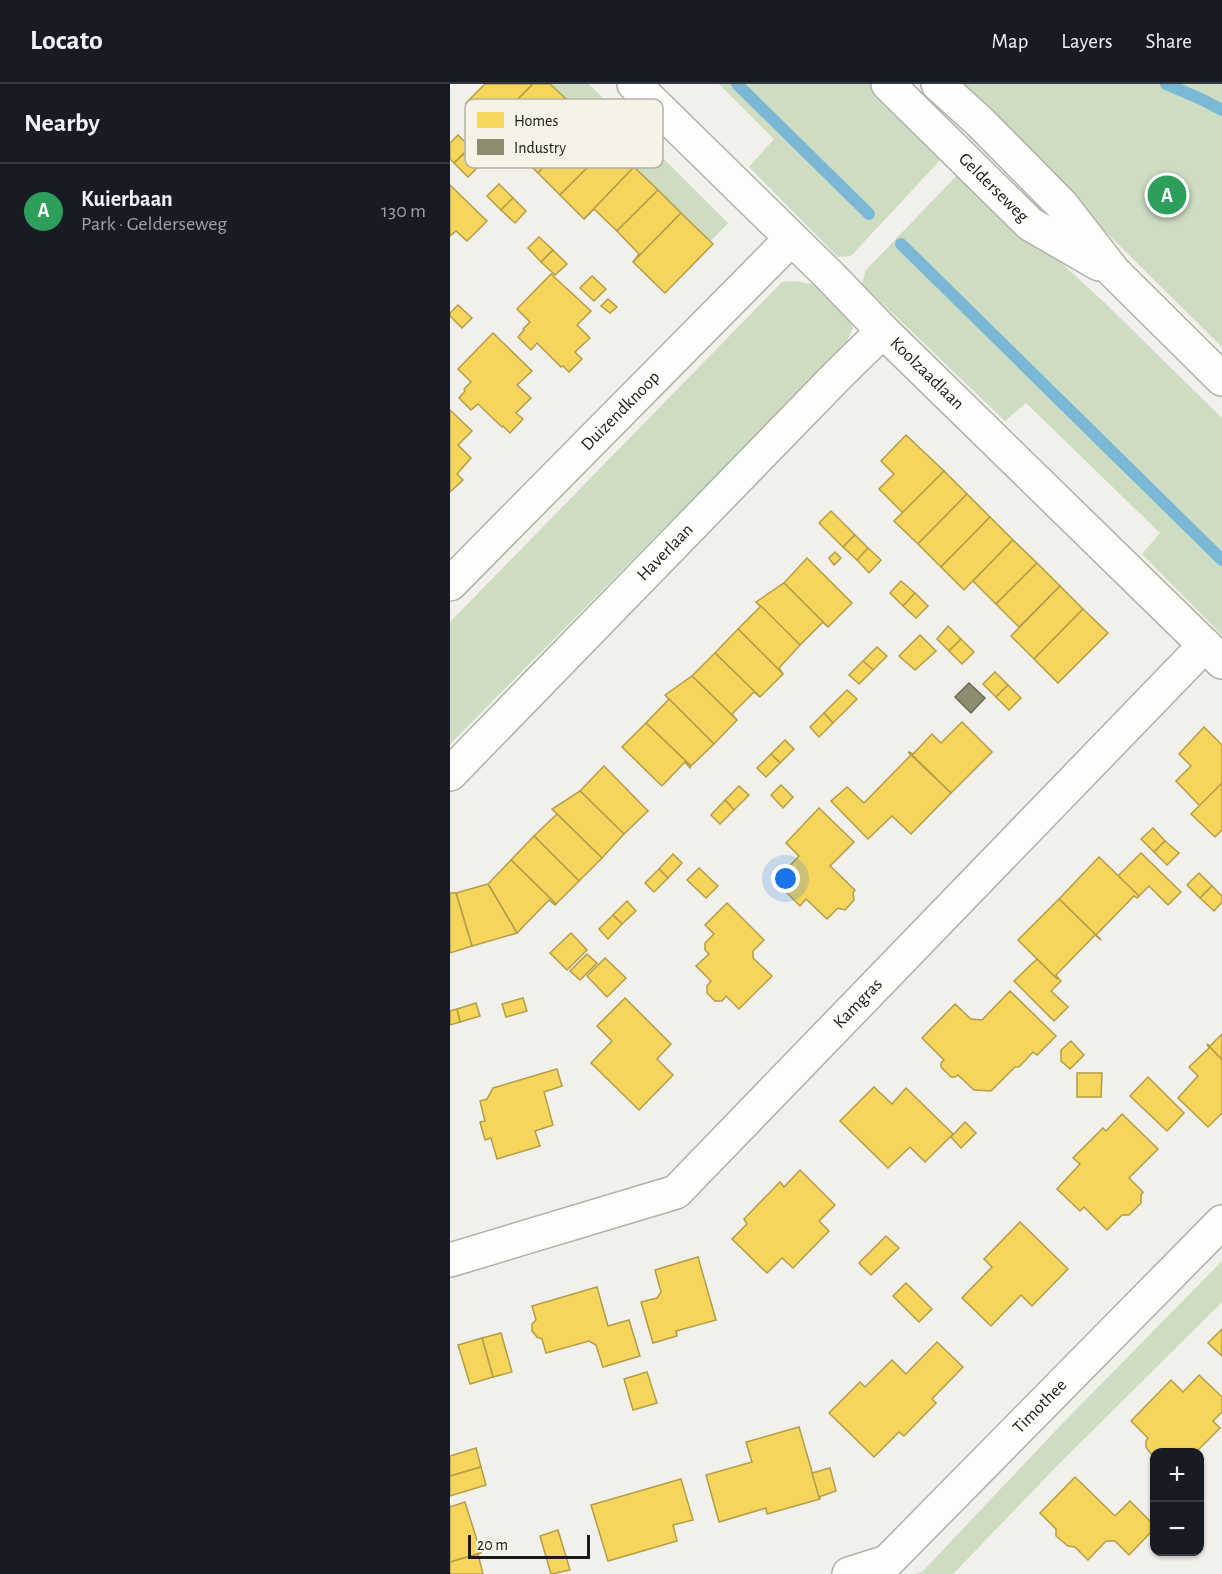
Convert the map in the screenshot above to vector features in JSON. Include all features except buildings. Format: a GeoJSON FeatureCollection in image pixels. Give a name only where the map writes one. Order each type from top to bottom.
{"type":"FeatureCollection","features":[{"type":"Feature","properties":{"kind":"street","name":"Koolzaadlaan"},"geometry":{"type":"LineString","coordinates":[[634,84],[649,99]]}},
{"type":"Feature","properties":{"kind":"street","name":"Gelderseweg"},"geometry":{"type":"LineString","coordinates":[[888,84],[1030,224],[1114,272]]}},
{"type":"Feature","properties":{"kind":"street","name":"Gelderseweg"},"geometry":{"type":"LineString","coordinates":[[938,84],[981,123],[1061,204],[1114,272],[1222,379]]}},
{"type":"Feature","properties":{"kind":"street","name":"Koolzaadlaan"},"geometry":{"type":"LineString","coordinates":[[663,113],[1214,653]]}},
{"type":"Feature","properties":{"kind":"street","name":"Duizendknoop"},"geometry":{"type":"LineString","coordinates":[[450,584],[790,239]]}},
{"type":"Feature","properties":{"kind":"street","name":"Haverlaan"},"geometry":{"type":"LineString","coordinates":[[450,774],[883,331]]}},
{"type":"Feature","properties":{"kind":"street","name":"Kamgras"},"geometry":{"type":"LineString","coordinates":[[450,1260],[676,1192],[1214,653]]}},
{"type":"Feature","properties":{"kind":"street","name":"Timothee"},"geometry":{"type":"LineString","coordinates":[[849,1574],[887,1562],[1222,1222]]}},
{"type":"Feature","properties":{"kind":"green space"},"geometry":{"type":"Polygon","coordinates":[[[550,84],[589,84],[604,99],[565,99],[550,84]]]}},
{"type":"Feature","properties":{"kind":"green space"},"geometry":{"type":"Polygon","coordinates":[[[719,84],[874,84],[943,157],[851,256],[838,257],[749,167],[774,139],[719,84]]]}},
{"type":"Feature","properties":{"kind":"green space"},"geometry":{"type":"Polygon","coordinates":[[[956,84],[1222,84],[1222,347],[956,84]]]}},
{"type":"Feature","properties":{"kind":"green space"},"geometry":{"type":"Polygon","coordinates":[[[663,158],[728,223],[709,243],[634,168],[663,168],[663,158]]]}},
{"type":"Feature","properties":{"kind":"green space"},"geometry":{"type":"Polygon","coordinates":[[[961,171],[1105,303],[1222,418],[1222,635],[1142,554],[1160,533],[1026,403],[1005,421],[862,284],[866,270],[961,171]]]}},
{"type":"Feature","properties":{"kind":"green space"},"geometry":{"type":"Polygon","coordinates":[[[796,281],[820,286],[847,313],[853,328],[846,344],[450,744],[450,622],[782,282],[796,281]]]}},
{"type":"Feature","properties":{"kind":"green space"},"geometry":{"type":"Polygon","coordinates":[[[1222,1261],[1222,1302],[1055,1468],[953,1574],[916,1574],[923,1571],[1060,1426],[1222,1261]]]}},
{"type":"Feature","properties":{"kind":"waterway"},"geometry":{"type":"LineString","coordinates":[[737,84],[869,214]]}},
{"type":"Feature","properties":{"kind":"waterway"},"geometry":{"type":"LineString","coordinates":[[1166,84],[1222,110]]}},
{"type":"Feature","properties":{"kind":"waterway"},"geometry":{"type":"LineString","coordinates":[[901,244],[1222,560]]}},
{"type":"Feature","properties":{"kind":"place","name":"Kuierbaan"},"geometry":{"type":"Point","coordinates":[1167,195]}}]}
